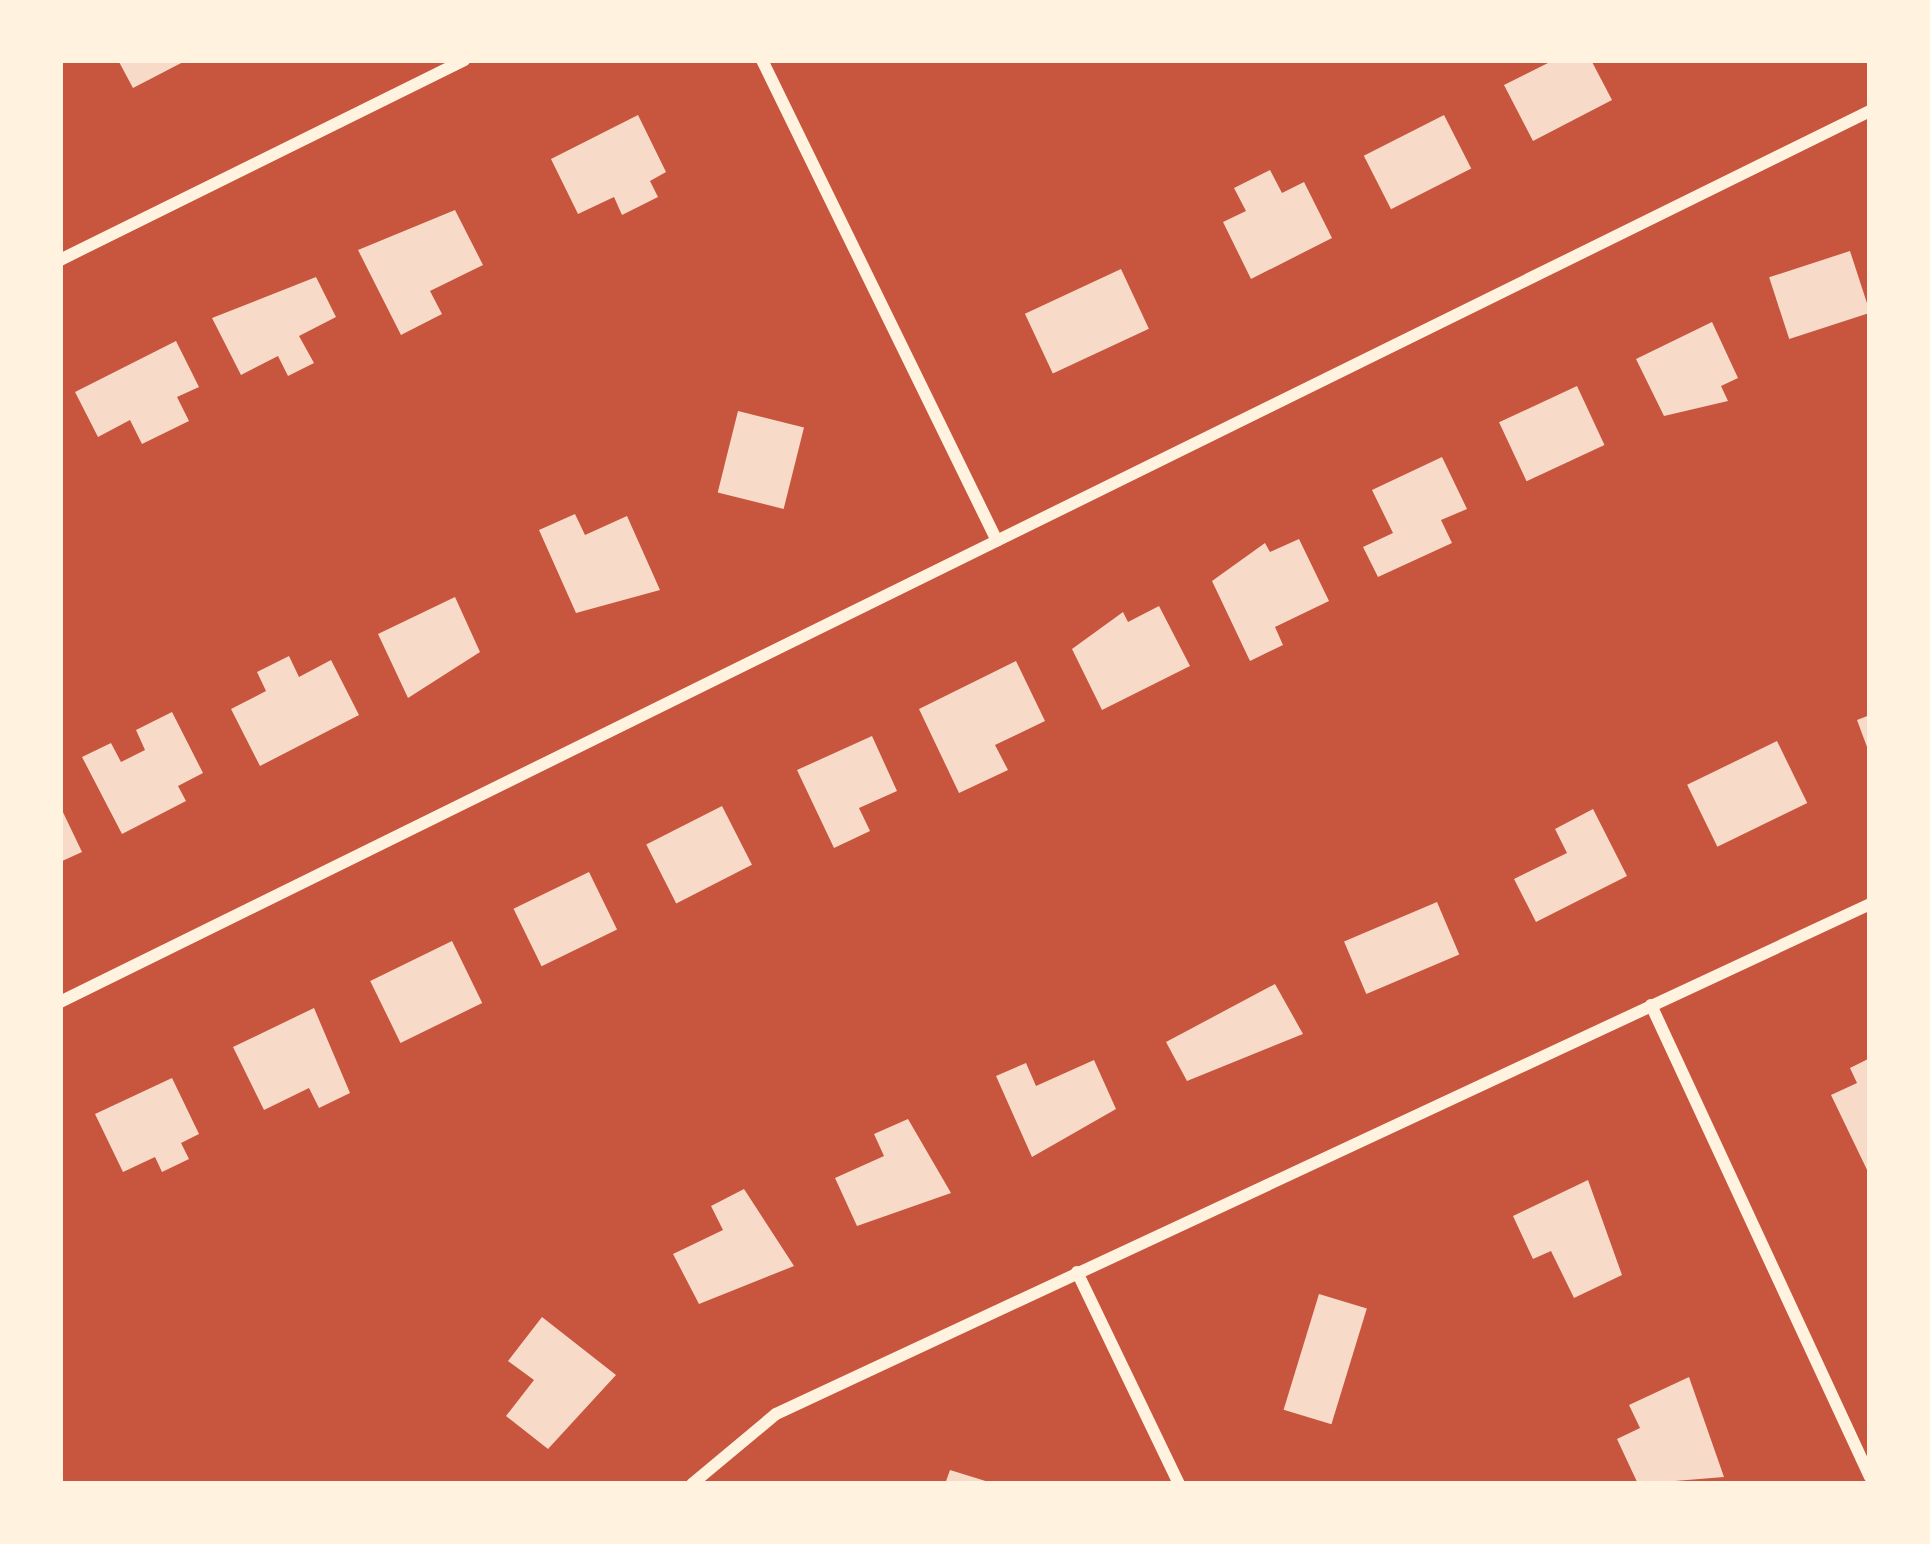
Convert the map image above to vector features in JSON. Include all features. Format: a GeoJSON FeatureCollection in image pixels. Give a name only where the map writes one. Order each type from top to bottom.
{"type":"FeatureCollection","features":[{"type":"Feature","properties":{"kind":"street"},"geometry":{"type":"LineString","coordinates":[[60,260],[464,60]]}},
{"type":"Feature","properties":{"kind":"street"},"geometry":{"type":"LineString","coordinates":[[762,60],[997,541]]}},
{"type":"Feature","properties":{"kind":"street"},"geometry":{"type":"LineString","coordinates":[[60,1002],[1870,111]]}},
{"type":"Feature","properties":{"kind":"street"},"geometry":{"type":"LineString","coordinates":[[692,1484],[776,1414],[1870,904]]}},
{"type":"Feature","properties":{"kind":"street"},"geometry":{"type":"LineString","coordinates":[[1651,1005],[1870,1477]]}},
{"type":"Feature","properties":{"kind":"street"},"geometry":{"type":"LineString","coordinates":[[1077,1272],[1179,1484]]}},
{"type":"Feature","properties":{"kind":"building"},"geometry":{"type":"Polygon","coordinates":[[[118,60],[187,60],[133,88],[118,60]]]}},
{"type":"Feature","properties":{"kind":"building"},"geometry":{"type":"Polygon","coordinates":[[[1554,60],[1591,60],[1612,100],[1533,141],[1504,85],[1554,60]]]}},
{"type":"Feature","properties":{"kind":"building"},"geometry":{"type":"Polygon","coordinates":[[[638,115],[666,172],[650,181],[658,197],[622,215],[614,197],[578,214],[551,159],[638,115]]]}},
{"type":"Feature","properties":{"kind":"building"},"geometry":{"type":"Polygon","coordinates":[[[1444,115],[1471,168],[1391,209],[1364,156],[1444,115]]]}},
{"type":"Feature","properties":{"kind":"building"},"geometry":{"type":"Polygon","coordinates":[[[1270,170],[1282,193],[1304,182],[1332,238],[1251,279],[1223,222],[1246,211],[1234,188],[1270,170]]]}},
{"type":"Feature","properties":{"kind":"building"},"geometry":{"type":"Polygon","coordinates":[[[455,210],[483,265],[430,291],[442,314],[401,335],[358,250],[455,210]]]}},
{"type":"Feature","properties":{"kind":"building"},"geometry":{"type":"Polygon","coordinates":[[[1850,251],[1870,313],[1789,339],[1769,277],[1850,251]]]}},
{"type":"Feature","properties":{"kind":"building"},"geometry":{"type":"Polygon","coordinates":[[[1121,269],[1149,329],[1053,374],[1025,314],[1121,269]]]}},
{"type":"Feature","properties":{"kind":"building"},"geometry":{"type":"Polygon","coordinates":[[[316,277],[336,317],[299,336],[314,363],[288,376],[278,356],[241,375],[212,318],[316,277]]]}},
{"type":"Feature","properties":{"kind":"building"},"geometry":{"type":"Polygon","coordinates":[[[1712,322],[1738,378],[1721,386],[1728,401],[1664,416],[1636,359],[1712,322]]]}},
{"type":"Feature","properties":{"kind":"building"},"geometry":{"type":"Polygon","coordinates":[[[176,341],[199,387],[177,397],[189,421],[142,444],[130,420],[98,437],[75,392],[176,341]]]}},
{"type":"Feature","properties":{"kind":"building"},"geometry":{"type":"Polygon","coordinates":[[[1577,386],[1604,445],[1527,481],[1499,422],[1577,386]]]}},
{"type":"Feature","properties":{"kind":"building"},"geometry":{"type":"Polygon","coordinates":[[[738,411],[804,427],[784,509],[718,493],[738,411]]]}},
{"type":"Feature","properties":{"kind":"building"},"geometry":{"type":"Polygon","coordinates":[[[1442,457],[1467,509],[1441,520],[1452,543],[1378,577],[1363,547],[1393,533],[1372,490],[1442,457]]]}},
{"type":"Feature","properties":{"kind":"building"},"geometry":{"type":"Polygon","coordinates":[[[575,514],[585,535],[627,516],[660,590],[576,613],[539,530],[575,514]]]}},
{"type":"Feature","properties":{"kind":"building"},"geometry":{"type":"Polygon","coordinates":[[[1299,539],[1329,601],[1275,627],[1283,645],[1250,661],[1212,581],[1265,543],[1270,552],[1299,539]]]}},
{"type":"Feature","properties":{"kind":"building"},"geometry":{"type":"Polygon","coordinates":[[[455,597],[480,652],[408,698],[378,634],[455,597]]]}},
{"type":"Feature","properties":{"kind":"building"},"geometry":{"type":"Polygon","coordinates":[[[1159,606],[1190,666],[1102,710],[1072,649],[1123,612],[1128,622],[1159,606]]]}},
{"type":"Feature","properties":{"kind":"building"},"geometry":{"type":"Polygon","coordinates":[[[289,656],[299,677],[331,660],[359,715],[260,766],[231,709],[266,691],[257,672],[289,656]]]}},
{"type":"Feature","properties":{"kind":"building"},"geometry":{"type":"Polygon","coordinates":[[[1016,661],[1045,721],[995,745],[1008,770],[959,793],[919,709],[1016,661]]]}},
{"type":"Feature","properties":{"kind":"building"},"geometry":{"type":"Polygon","coordinates":[[[172,712],[203,773],[178,786],[186,801],[122,834],[82,757],[111,743],[121,762],[145,750],[136,730],[172,712]]]}},
{"type":"Feature","properties":{"kind":"building"},"geometry":{"type":"Polygon","coordinates":[[[1870,715],[1870,755],[1857,720],[1870,715]]]}},
{"type":"Feature","properties":{"kind":"building"},"geometry":{"type":"Polygon","coordinates":[[[872,736],[897,791],[859,808],[870,831],[834,848],[797,770],[872,736]]]}},
{"type":"Feature","properties":{"kind":"building"},"geometry":{"type":"Polygon","coordinates":[[[1777,741],[1807,803],[1717,847],[1687,785],[1777,741]]]}},
{"type":"Feature","properties":{"kind":"building"},"geometry":{"type":"Polygon","coordinates":[[[60,806],[82,852],[60,862],[60,806]]]}},
{"type":"Feature","properties":{"kind":"building"},"geometry":{"type":"Polygon","coordinates":[[[722,806],[752,865],[676,903],[646,845],[722,806]]]}},
{"type":"Feature","properties":{"kind":"building"},"geometry":{"type":"Polygon","coordinates":[[[1593,809],[1627,876],[1536,922],[1514,879],[1567,853],[1555,829],[1593,809]]]}},
{"type":"Feature","properties":{"kind":"building"},"geometry":{"type":"Polygon","coordinates":[[[589,872],[617,930],[542,966],[514,909],[589,872]]]}},
{"type":"Feature","properties":{"kind":"building"},"geometry":{"type":"Polygon","coordinates":[[[1437,902],[1459,954],[1366,994],[1344,941],[1437,902]]]}},
{"type":"Feature","properties":{"kind":"building"},"geometry":{"type":"Polygon","coordinates":[[[452,941],[482,1003],[400,1043],[370,981],[452,941]]]}},
{"type":"Feature","properties":{"kind":"building"},"geometry":{"type":"Polygon","coordinates":[[[1275,984],[1303,1034],[1187,1081],[1166,1042],[1275,984]]]}},
{"type":"Feature","properties":{"kind":"building"},"geometry":{"type":"Polygon","coordinates":[[[314,1008],[350,1093],[319,1108],[309,1088],[264,1110],[233,1047],[314,1008]]]}},
{"type":"Feature","properties":{"kind":"building"},"geometry":{"type":"Polygon","coordinates":[[[1870,1058],[1870,1176],[1831,1095],[1857,1083],[1850,1068],[1870,1058]]]}},
{"type":"Feature","properties":{"kind":"building"},"geometry":{"type":"Polygon","coordinates":[[[1094,1060],[1116,1109],[1032,1157],[996,1076],[1026,1063],[1036,1086],[1094,1060]]]}},
{"type":"Feature","properties":{"kind":"building"},"geometry":{"type":"Polygon","coordinates":[[[172,1078],[199,1134],[181,1143],[189,1159],[162,1172],[155,1157],[123,1172],[95,1114],[172,1078]]]}},
{"type":"Feature","properties":{"kind":"building"},"geometry":{"type":"Polygon","coordinates":[[[908,1119],[951,1193],[857,1226],[835,1178],[884,1156],[874,1134],[908,1119]]]}},
{"type":"Feature","properties":{"kind":"building"},"geometry":{"type":"Polygon","coordinates":[[[1588,1180],[1622,1275],[1574,1298],[1551,1251],[1533,1259],[1513,1216],[1588,1180]]]}},
{"type":"Feature","properties":{"kind":"building"},"geometry":{"type":"Polygon","coordinates":[[[744,1189],[794,1266],[699,1304],[673,1254],[723,1230],[711,1206],[744,1189]]]}},
{"type":"Feature","properties":{"kind":"building"},"geometry":{"type":"Polygon","coordinates":[[[1319,1294],[1367,1309],[1331,1424],[1284,1410],[1319,1294]]]}},
{"type":"Feature","properties":{"kind":"building"},"geometry":{"type":"Polygon","coordinates":[[[542,1317],[616,1375],[548,1449],[506,1416],[534,1380],[508,1361],[542,1317]]]}},
{"type":"Feature","properties":{"kind":"building"},"geometry":{"type":"Polygon","coordinates":[[[1689,1377],[1724,1477],[1638,1484],[1617,1439],[1640,1428],[1629,1405],[1689,1377]]]}},
{"type":"Feature","properties":{"kind":"building"},"geometry":{"type":"Polygon","coordinates":[[[950,1470],[992,1483],[992,1484],[945,1484],[950,1470]]]}}]}
